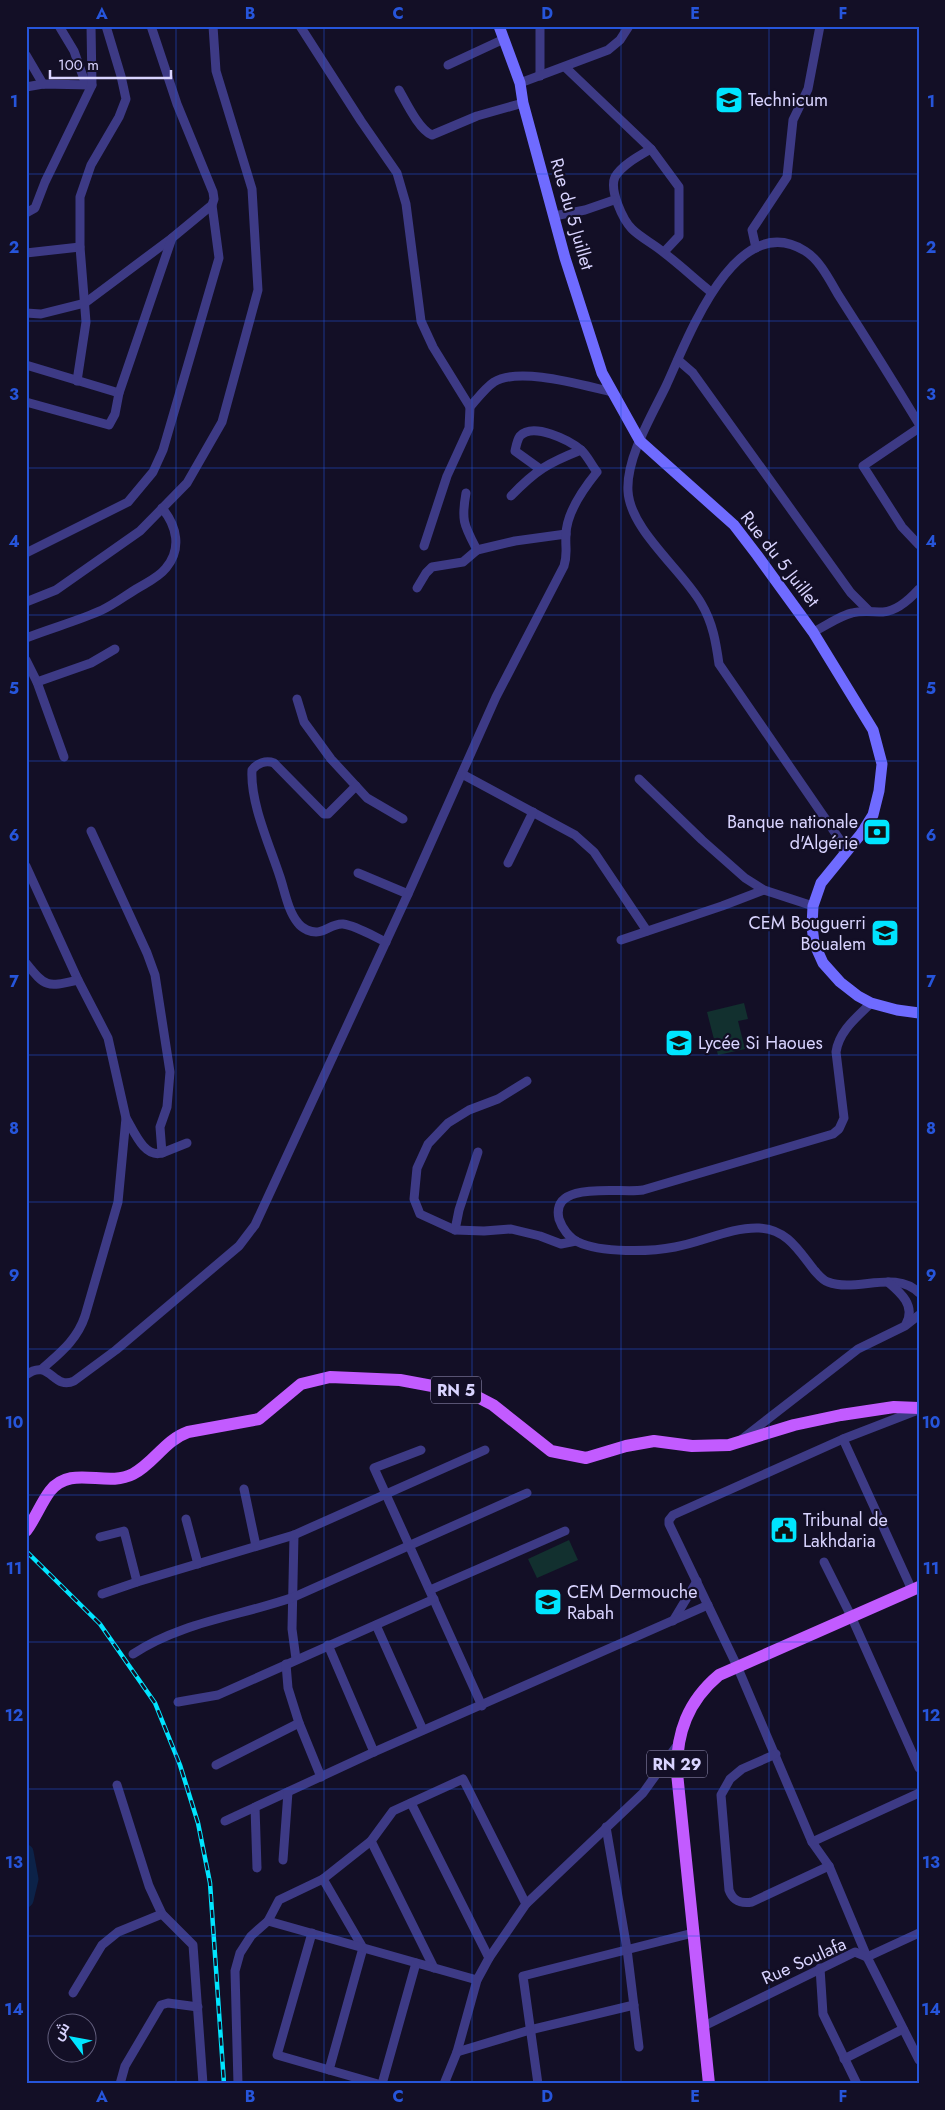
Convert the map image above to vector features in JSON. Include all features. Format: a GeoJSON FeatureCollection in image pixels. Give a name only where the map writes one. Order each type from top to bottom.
{"type":"FeatureCollection","features":[{"type":"Feature","properties":{"kind":"main road","name":"RN 5"},"geometry":{"type":"LineString","coordinates":[[26,1531],[49,1492],[59,1482],[69,1478],[84,1476],[117,1478],[128,1476],[140,1470],[177,1436],[188,1432],[259,1419],[301,1384],[330,1377],[400,1380],[470,1393],[492,1405],[551,1451],[586,1458],[626,1446],[654,1441],[692,1446],[729,1445],[794,1425],[841,1415],[894,1407],[919,1409]]}},
{"type":"Feature","properties":{"kind":"main road","name":"RN 29"},"geometry":{"type":"LineString","coordinates":[[709,2084],[677,1773],[678,1744],[684,1718],[706,1686],[720,1675],[915,1588]]}},
{"type":"Feature","properties":{"kind":"street"},"geometry":{"type":"LineString","coordinates":[[59,26],[74,51],[89,85]]}},
{"type":"Feature","properties":{"kind":"street"},"geometry":{"type":"LineString","coordinates":[[26,213],[35,208],[89,85],[91,26]]}},
{"type":"Feature","properties":{"kind":"street"},"geometry":{"type":"LineString","coordinates":[[77,381],[86,322],[80,247],[80,196],[90,166],[119,117],[126,99],[122,76],[106,26]]}},
{"type":"Feature","properties":{"kind":"street"},"geometry":{"type":"LineString","coordinates":[[26,553],[128,502],[153,472],[163,450],[219,258],[212,205],[214,199],[213,192],[177,104],[151,26]]}},
{"type":"Feature","properties":{"kind":"street"},"geometry":{"type":"LineString","coordinates":[[26,602],[56,590],[140,530],[187,483],[222,422],[258,290],[252,189],[216,71],[213,26]]}},
{"type":"Feature","properties":{"kind":"street"},"geometry":{"type":"LineString","coordinates":[[300,26],[360,121],[397,173],[406,204],[421,321],[433,347],[470,407],[469,428],[447,476],[424,546]]}},
{"type":"Feature","properties":{"kind":"street","name":"Rue du 5 Juillet"},"geometry":{"type":"LineString","coordinates":[[499,26],[520,83],[523,103],[554,216],[602,373],[640,441],[734,525],[814,632],[873,730],[882,764],[880,791],[873,814],[861,834],[820,883],[813,906],[812,926],[814,943],[823,963],[840,982],[858,996],[871,1003],[919,1014]]}},
{"type":"Feature","properties":{"kind":"street"},"geometry":{"type":"LineString","coordinates":[[540,26],[540,76]]}},
{"type":"Feature","properties":{"kind":"street"},"geometry":{"type":"LineString","coordinates":[[520,83],[608,50],[620,40],[629,26]]}},
{"type":"Feature","properties":{"kind":"street"},"geometry":{"type":"LineString","coordinates":[[756,248],[752,230],[787,177],[793,120],[808,89],[820,26]]}},
{"type":"Feature","properties":{"kind":"street"},"geometry":{"type":"LineString","coordinates":[[448,65],[504,39]]}},
{"type":"Feature","properties":{"kind":"street"},"geometry":{"type":"LineString","coordinates":[[26,55],[43,84]]}},
{"type":"Feature","properties":{"kind":"street"},"geometry":{"type":"LineString","coordinates":[[565,67],[651,149],[679,187],[679,236],[664,252]]}},
{"type":"Feature","properties":{"kind":"street"},"geometry":{"type":"LineString","coordinates":[[26,87],[43,84],[89,85]]}},
{"type":"Feature","properties":{"kind":"street"},"geometry":{"type":"LineString","coordinates":[[399,90],[427,132],[432,134],[477,116],[523,103]]}},
{"type":"Feature","properties":{"kind":"street"},"geometry":{"type":"LineString","coordinates":[[651,149],[620,171],[615,178],[613,188],[614,200],[632,229],[664,252],[711,292]]}},
{"type":"Feature","properties":{"kind":"street"},"geometry":{"type":"LineString","coordinates":[[554,216],[585,210],[614,200]]}},
{"type":"Feature","properties":{"kind":"street"},"geometry":{"type":"LineString","coordinates":[[26,313],[42,314],[85,304],[212,205]]}},
{"type":"Feature","properties":{"kind":"street"},"geometry":{"type":"LineString","coordinates":[[26,402],[109,425],[115,414],[119,393],[172,238]]}},
{"type":"Feature","properties":{"kind":"street"},"geometry":{"type":"LineString","coordinates":[[844,854],[840,840],[719,664],[714,633],[701,602],[638,522],[630,504],[628,482],[640,441],[711,292],[734,263],[756,248],[777,243],[792,246],[806,252],[818,264],[876,352],[919,424]]}},
{"type":"Feature","properties":{"kind":"street"},"geometry":{"type":"LineString","coordinates":[[26,253],[80,247]]}},
{"type":"Feature","properties":{"kind":"street"},"geometry":{"type":"LineString","coordinates":[[678,360],[693,373],[846,587],[868,610]]}},
{"type":"Feature","properties":{"kind":"street"},"geometry":{"type":"LineString","coordinates":[[26,365],[119,393]]}},
{"type":"Feature","properties":{"kind":"street"},"geometry":{"type":"LineString","coordinates":[[470,407],[494,382],[502,379],[552,378],[613,392]]}},
{"type":"Feature","properties":{"kind":"street"},"geometry":{"type":"LineString","coordinates":[[919,428],[863,466],[902,527],[919,545]]}},
{"type":"Feature","properties":{"kind":"street"},"geometry":{"type":"LineString","coordinates":[[26,1375],[33,1370],[42,1369],[50,1372],[61,1382],[70,1383],[74,1381],[116,1350],[239,1246],[255,1224],[408,894],[496,697],[564,566],[568,553],[566,534],[573,510],[582,491],[597,472],[581,450],[548,433],[537,430],[528,431],[519,437],[515,451],[540,469]]}},
{"type":"Feature","properties":{"kind":"street"},"geometry":{"type":"LineString","coordinates":[[511,496],[540,469],[581,450]]}},
{"type":"Feature","properties":{"kind":"street"},"geometry":{"type":"LineString","coordinates":[[466,493],[462,517],[465,528],[477,550]]}},
{"type":"Feature","properties":{"kind":"street"},"geometry":{"type":"LineString","coordinates":[[26,638],[103,610],[153,579],[166,568],[172,558],[176,545],[176,531],[172,520],[162,508]]}},
{"type":"Feature","properties":{"kind":"street"},"geometry":{"type":"LineString","coordinates":[[416,588],[432,567],[463,562],[477,550],[515,541],[566,534]]}},
{"type":"Feature","properties":{"kind":"street"},"geometry":{"type":"LineString","coordinates":[[814,632],[852,613],[868,610],[884,612],[896,607],[919,589]]}},
{"type":"Feature","properties":{"kind":"street"},"geometry":{"type":"LineString","coordinates":[[37,682],[91,663],[116,649]]}},
{"type":"Feature","properties":{"kind":"street"},"geometry":{"type":"LineString","coordinates":[[26,660],[37,682],[64,757]]}},
{"type":"Feature","properties":{"kind":"street"},"geometry":{"type":"LineString","coordinates":[[297,699],[302,716],[311,733],[331,759],[373,803],[403,819]]}},
{"type":"Feature","properties":{"kind":"street"},"geometry":{"type":"LineString","coordinates":[[356,786],[328,814],[324,814],[274,763],[269,761],[260,764],[252,770],[252,788],[261,821],[288,904],[298,924],[307,930],[319,932],[325,932],[336,924],[345,924],[386,942]]}},
{"type":"Feature","properties":{"kind":"street"},"geometry":{"type":"LineString","coordinates":[[462,774],[575,835],[594,852],[647,931]]}},
{"type":"Feature","properties":{"kind":"street"},"geometry":{"type":"LineString","coordinates":[[639,779],[702,840],[745,878],[764,890],[813,906]]}},
{"type":"Feature","properties":{"kind":"street"},"geometry":{"type":"LineString","coordinates":[[508,863],[533,812]]}},
{"type":"Feature","properties":{"kind":"street"},"geometry":{"type":"LineString","coordinates":[[91,831],[155,975],[170,1072],[167,1107],[160,1127],[162,1153]]}},
{"type":"Feature","properties":{"kind":"street"},"geometry":{"type":"LineString","coordinates":[[26,866],[78,980],[108,1038],[126,1118],[118,1202],[85,1316],[72,1341],[42,1369]]}},
{"type":"Feature","properties":{"kind":"street"},"geometry":{"type":"LineString","coordinates":[[358,873],[408,894]]}},
{"type":"Feature","properties":{"kind":"street"},"geometry":{"type":"LineString","coordinates":[[621,940],[764,890]]}},
{"type":"Feature","properties":{"kind":"street"},"geometry":{"type":"LineString","coordinates":[[26,963],[40,981],[53,985],[78,980]]}},
{"type":"Feature","properties":{"kind":"street"},"geometry":{"type":"LineString","coordinates":[[871,1003],[842,1033],[837,1042],[836,1052],[844,1118],[839,1129],[833,1134],[643,1190],[576,1192],[567,1196],[561,1204],[558,1214],[567,1234],[576,1241],[605,1248],[638,1250],[673,1248],[738,1230],[760,1228],[786,1237],[826,1282],[836,1284],[888,1282],[909,1284],[919,1292]]}},
{"type":"Feature","properties":{"kind":"street"},"geometry":{"type":"LineString","coordinates":[[527,1081],[448,1123],[428,1144],[417,1168],[414,1199],[420,1214],[455,1230],[484,1231],[511,1229],[540,1236],[561,1244],[576,1241]]}},
{"type":"Feature","properties":{"kind":"street"},"geometry":{"type":"LineString","coordinates":[[126,1118],[148,1152],[155,1155],[187,1143]]}},
{"type":"Feature","properties":{"kind":"street"},"geometry":{"type":"LineString","coordinates":[[455,1230],[459,1210],[478,1152]]}},
{"type":"Feature","properties":{"kind":"street"},"geometry":{"type":"LineString","coordinates":[[888,1282],[905,1298],[910,1310],[910,1318],[905,1326]]}},
{"type":"Feature","properties":{"kind":"street"},"geometry":{"type":"LineString","coordinates":[[738,1442],[858,1349],[905,1326],[919,1315]]}},
{"type":"Feature","properties":{"kind":"street"},"geometry":{"type":"LineString","coordinates":[[919,1409],[843,1439],[673,1515],[669,1520],[669,1524],[737,1666],[812,1842],[829,1866],[867,1957],[919,2060]]}},
{"type":"Feature","properties":{"kind":"street"},"geometry":{"type":"LineString","coordinates":[[843,1439],[915,1588]]}},
{"type":"Feature","properties":{"kind":"street"},"geometry":{"type":"LineString","coordinates":[[422,1450],[374,1468],[482,1706]]}},
{"type":"Feature","properties":{"kind":"street"},"geometry":{"type":"LineString","coordinates":[[102,1594],[294,1535],[485,1450]]}},
{"type":"Feature","properties":{"kind":"street"},"geometry":{"type":"LineString","coordinates":[[244,1489],[256,1546]]}},
{"type":"Feature","properties":{"kind":"street"},"geometry":{"type":"LineString","coordinates":[[133,1654],[174,1631],[260,1609],[294,1597],[526,1493]]}},
{"type":"Feature","properties":{"kind":"street"},"geometry":{"type":"LineString","coordinates":[[186,1520],[198,1564]]}},
{"type":"Feature","properties":{"kind":"street"},"geometry":{"type":"LineString","coordinates":[[100,1537],[124,1531],[137,1582]]}},
{"type":"Feature","properties":{"kind":"street"},"geometry":{"type":"LineString","coordinates":[[430,1590],[565,1531]]}},
{"type":"Feature","properties":{"kind":"street"},"geometry":{"type":"LineString","coordinates":[[294,1535],[292,1629],[296,1659]]}},
{"type":"Feature","properties":{"kind":"street"},"geometry":{"type":"LineString","coordinates":[[824,1562],[851,1616],[919,1768]]}},
{"type":"Feature","properties":{"kind":"street"},"geometry":{"type":"LineString","coordinates":[[672,1622],[697,1581]]}},
{"type":"Feature","properties":{"kind":"street"},"geometry":{"type":"LineString","coordinates":[[178,1702],[218,1695],[434,1599]]}},
{"type":"Feature","properties":{"kind":"street"},"geometry":{"type":"LineString","coordinates":[[225,1821],[423,1730],[482,1706],[708,1606]]}},
{"type":"Feature","properties":{"kind":"street"},"geometry":{"type":"LineString","coordinates":[[376,1625],[423,1730]]}},
{"type":"Feature","properties":{"kind":"street"},"geometry":{"type":"LineString","coordinates":[[328,1645],[374,1752]]}},
{"type":"Feature","properties":{"kind":"street"},"geometry":{"type":"LineString","coordinates":[[286,1664],[288,1688],[299,1723],[321,1777]]}},
{"type":"Feature","properties":{"kind":"street"},"geometry":{"type":"LineString","coordinates":[[216,1764],[299,1723]]}},
{"type":"Feature","properties":{"kind":"street"},"geometry":{"type":"LineString","coordinates":[[444,2084],[457,2052],[477,1980],[489,1958],[526,1904],[643,1793],[678,1744]]}},
{"type":"Feature","properties":{"kind":"street"},"geometry":{"type":"LineString","coordinates":[[776,1754],[742,1769],[730,1779],[722,1795],[731,1896],[735,1900],[744,1903],[752,1902],[829,1866]]}},
{"type":"Feature","properties":{"kind":"street"},"geometry":{"type":"LineString","coordinates":[[238,2084],[236,1971],[240,1953],[251,1936],[268,1921],[279,1900],[323,1879],[370,1841],[393,1811],[462,1779],[526,1904]]}},
{"type":"Feature","properties":{"kind":"street"},"geometry":{"type":"LineString","coordinates":[[117,1786],[149,1886],[162,1914],[193,1945],[204,2084]]}},
{"type":"Feature","properties":{"kind":"street"},"geometry":{"type":"LineString","coordinates":[[283,1860],[288,1792]]}},
{"type":"Feature","properties":{"kind":"street"},"geometry":{"type":"LineString","coordinates":[[812,1842],[919,1794]]}},
{"type":"Feature","properties":{"kind":"street"},"geometry":{"type":"LineString","coordinates":[[410,1803],[489,1958]]}},
{"type":"Feature","properties":{"kind":"street"},"geometry":{"type":"LineString","coordinates":[[255,1807],[256,1868]]}},
{"type":"Feature","properties":{"kind":"street"},"geometry":{"type":"LineString","coordinates":[[606,1827],[627,1949],[639,2047]]}},
{"type":"Feature","properties":{"kind":"street"},"geometry":{"type":"LineString","coordinates":[[370,1841],[434,1968]]}},
{"type":"Feature","properties":{"kind":"street"},"geometry":{"type":"LineString","coordinates":[[323,1879],[364,1948],[329,2070]]}},
{"type":"Feature","properties":{"kind":"street"},"geometry":{"type":"LineString","coordinates":[[73,1993],[102,1944],[118,1932],[162,1914]]}},
{"type":"Feature","properties":{"kind":"street"},"geometry":{"type":"LineString","coordinates":[[268,1921],[477,1980]]}},
{"type":"Feature","properties":{"kind":"street"},"geometry":{"type":"LineString","coordinates":[[312,1933],[277,2055],[378,2084]]}},
{"type":"Feature","properties":{"kind":"street"},"geometry":{"type":"LineString","coordinates":[[538,2084],[523,1976],[693,1933]]}},
{"type":"Feature","properties":{"kind":"street","name":"Rue Soulafa"},"geometry":{"type":"LineString","coordinates":[[704,2026],[855,1952],[867,1957],[919,1933]]}},
{"type":"Feature","properties":{"kind":"street"},"geometry":{"type":"LineString","coordinates":[[382,2084],[416,1963]]}},
{"type":"Feature","properties":{"kind":"street"},"geometry":{"type":"LineString","coordinates":[[820,1968],[823,2014],[857,2084]]}},
{"type":"Feature","properties":{"kind":"street"},"geometry":{"type":"LineString","coordinates":[[120,2084],[125,2066],[161,2005],[168,2003],[198,2008]]}},
{"type":"Feature","properties":{"kind":"street"},"geometry":{"type":"LineString","coordinates":[[457,2052],[530,2030],[634,2005]]}},
{"type":"Feature","properties":{"kind":"street"},"geometry":{"type":"LineString","coordinates":[[844,2059],[903,2029]]}},
{"type":"Feature","properties":{"kind":"green space"},"geometry":{"type":"Polygon","coordinates":[[[744,1003],[748,1019],[738,1021],[745,1049],[718,1055],[707,1012],[744,1003]]]}},
{"type":"Feature","properties":{"kind":"green space"},"geometry":{"type":"Polygon","coordinates":[[[569,1540],[578,1560],[537,1578],[528,1559],[569,1540]]]}},
{"type":"Feature","properties":{"kind":"waterway"},"geometry":{"type":"LineString","coordinates":[[26,1852],[31,1879],[26,1900]]}},
{"type":"Feature","properties":{"kind":"railway"},"geometry":{"type":"LineString","coordinates":[[26,1551],[100,1624],[155,1703],[180,1765],[198,1823],[210,1883],[224,2084]]}},
{"type":"Feature","properties":{"kind":"place","name":"Technicum"},"geometry":{"type":"Point","coordinates":[729,100]}},
{"type":"Feature","properties":{"kind":"place","name":"Banque nationale d'Algérie"},"geometry":{"type":"Point","coordinates":[877,832]}},
{"type":"Feature","properties":{"kind":"place","name":"CEM Bouguerri Boualem"},"geometry":{"type":"Point","coordinates":[885,933]}},
{"type":"Feature","properties":{"kind":"place","name":"Lycée Si Haoues"},"geometry":{"type":"Point","coordinates":[679,1043]}},
{"type":"Feature","properties":{"kind":"place","name":"Tribunal de Lakhdaria"},"geometry":{"type":"Point","coordinates":[784,1530]}},
{"type":"Feature","properties":{"kind":"place","name":"CEM Dermouche Rabah"},"geometry":{"type":"Point","coordinates":[548,1602]}}]}
